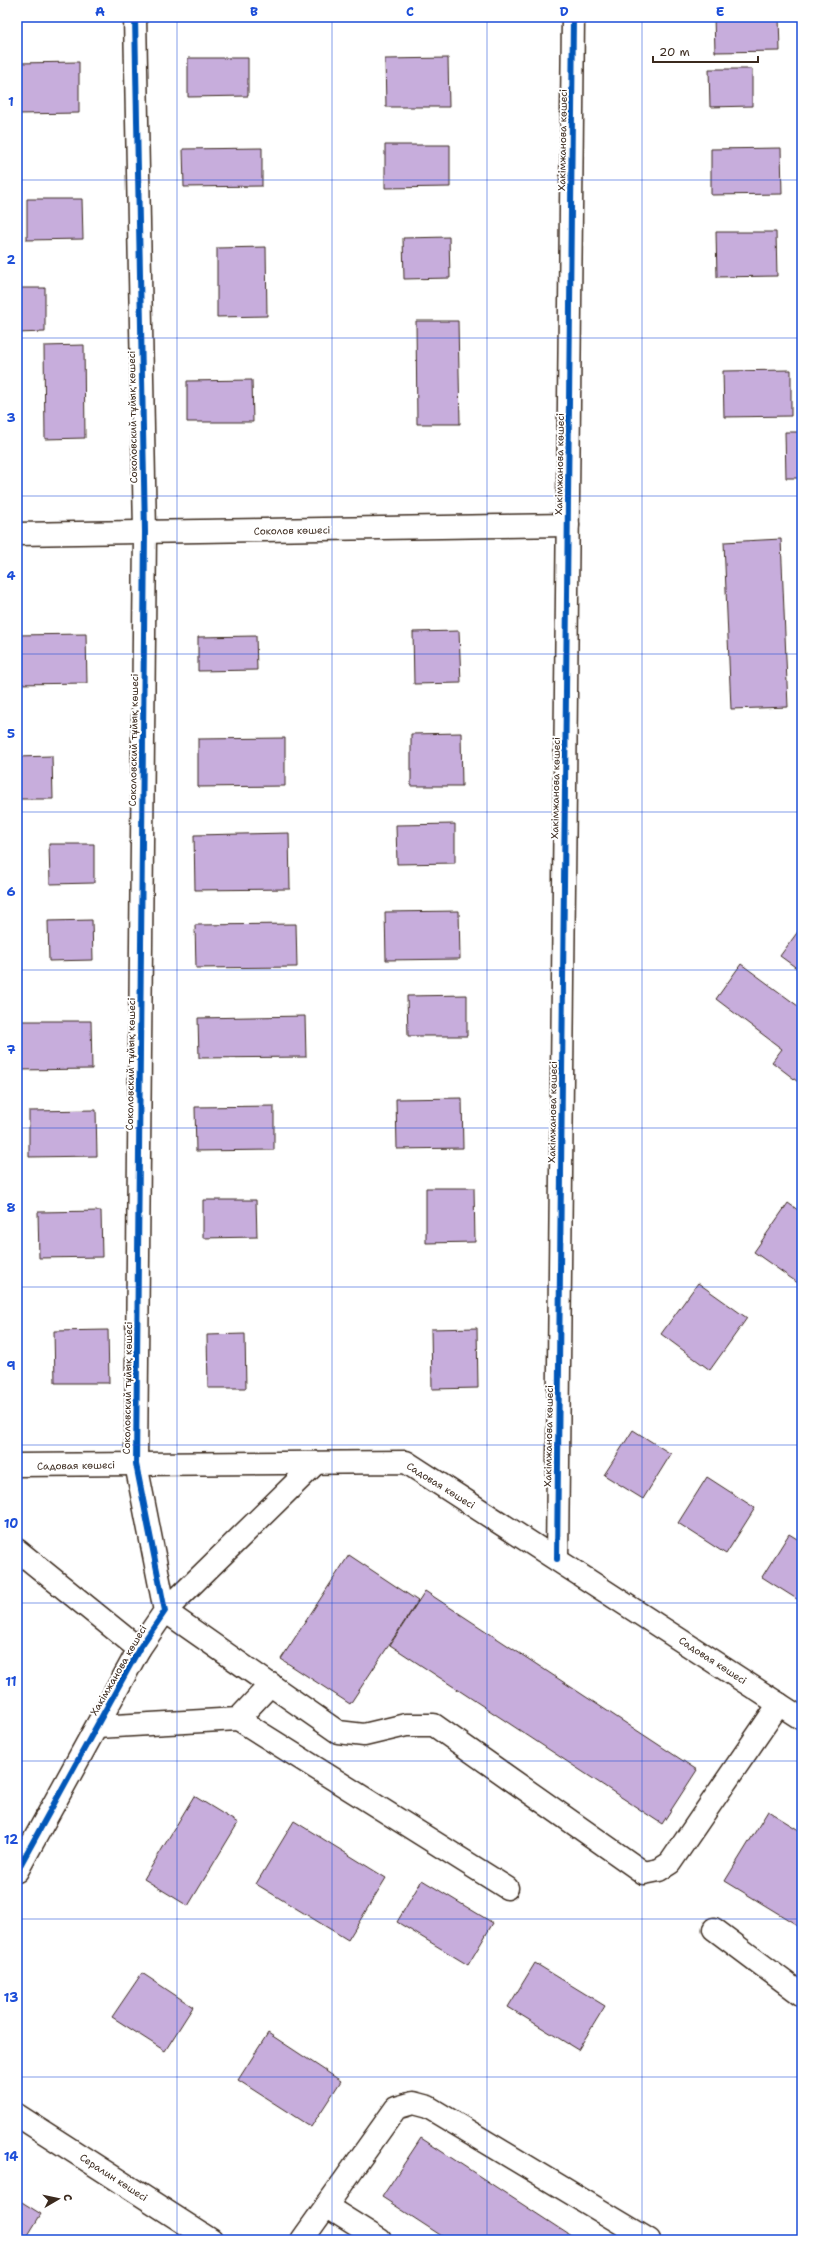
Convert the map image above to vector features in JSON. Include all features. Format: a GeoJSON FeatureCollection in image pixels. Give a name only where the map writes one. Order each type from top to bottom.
{"type":"FeatureCollection","features":[{"type":"Feature","properties":{"kind":"street","name":"Соколовский тұйық көшесі"},"geometry":{"type":"LineString","coordinates":[[135,17],[144,532],[136,1464]]}},
{"type":"Feature","properties":{"kind":"street","name":"Хакімжанова көшесі"},"geometry":{"type":"LineString","coordinates":[[557,1559],[573,17]]}},
{"type":"Feature","properties":{"kind":"street","name":"Соколов көшесі"},"geometry":{"type":"LineString","coordinates":[[17,534],[568,525]]}},
{"type":"Feature","properties":{"kind":"street","name":"Садовая көшесі"},"geometry":{"type":"LineString","coordinates":[[17,1465],[406,1462],[794,1708]]}},
{"type":"Feature","properties":{"kind":"street","name":"Хакімжанова көшесі"},"geometry":{"type":"LineString","coordinates":[[17,1871],[139,1649],[165,1611],[316,1463]]}},
{"type":"Feature","properties":{"kind":"street"},"geometry":{"type":"LineString","coordinates":[[136,1464],[165,1611],[338,1732],[364,1734],[406,1725],[434,1725],[644,1873],[659,1870],[670,1862],[794,1708]]}},
{"type":"Feature","properties":{"kind":"street"},"geometry":{"type":"LineString","coordinates":[[17,1550],[139,1649]]}},
{"type":"Feature","properties":{"kind":"street"},"geometry":{"type":"LineString","coordinates":[[238,1719],[271,1684]]}},
{"type":"Feature","properties":{"kind":"street"},"geometry":{"type":"LineString","coordinates":[[97,1727],[238,1719],[507,1888]]}},
{"type":"Feature","properties":{"kind":"street"},"geometry":{"type":"LineString","coordinates":[[714,1929],[802,1995]]}},
{"type":"Feature","properties":{"kind":"street"},"geometry":{"type":"LineString","coordinates":[[302,2240],[396,2108],[413,2103],[428,2107],[649,2240]]}},
{"type":"Feature","properties":{"kind":"street","name":"Сералин көшесі"},"geometry":{"type":"LineString","coordinates":[[17,2115],[211,2240]]}},
{"type":"Feature","properties":{"kind":"street"},"geometry":{"type":"LineString","coordinates":[[326,2206],[380,2240]]}},
{"type":"Feature","properties":{"kind":"building"},"geometry":{"type":"Polygon","coordinates":[[[714,17],[779,17],[780,51],[715,52],[714,17]]]}},
{"type":"Feature","properties":{"kind":"building"},"geometry":{"type":"Polygon","coordinates":[[[188,58],[248,58],[248,96],[188,97],[188,58]]]}},
{"type":"Feature","properties":{"kind":"building"},"geometry":{"type":"Polygon","coordinates":[[[448,58],[449,107],[386,107],[385,59],[448,58]]]}},
{"type":"Feature","properties":{"kind":"building"},"geometry":{"type":"Polygon","coordinates":[[[79,62],[79,113],[17,114],[17,63],[79,62]]]}},
{"type":"Feature","properties":{"kind":"building"},"geometry":{"type":"Polygon","coordinates":[[[709,69],[752,69],[752,106],[710,107],[709,69]]]}},
{"type":"Feature","properties":{"kind":"building"},"geometry":{"type":"Polygon","coordinates":[[[385,145],[450,145],[450,187],[385,188],[385,145]]]}},
{"type":"Feature","properties":{"kind":"building"},"geometry":{"type":"Polygon","coordinates":[[[262,148],[262,186],[184,187],[183,149],[262,148]]]}},
{"type":"Feature","properties":{"kind":"building"},"geometry":{"type":"Polygon","coordinates":[[[781,148],[782,194],[711,195],[711,149],[781,148]]]}},
{"type":"Feature","properties":{"kind":"building"},"geometry":{"type":"Polygon","coordinates":[[[27,199],[82,199],[83,239],[27,240],[27,199]]]}},
{"type":"Feature","properties":{"kind":"building"},"geometry":{"type":"Polygon","coordinates":[[[716,232],[776,232],[777,276],[717,277],[716,232]]]}},
{"type":"Feature","properties":{"kind":"building"},"geometry":{"type":"Polygon","coordinates":[[[449,237],[450,278],[404,279],[403,238],[449,237]]]}},
{"type":"Feature","properties":{"kind":"building"},"geometry":{"type":"Polygon","coordinates":[[[266,247],[267,316],[217,317],[217,248],[266,247]]]}},
{"type":"Feature","properties":{"kind":"building"},"geometry":{"type":"Polygon","coordinates":[[[17,288],[45,288],[45,332],[17,333],[17,288]]]}},
{"type":"Feature","properties":{"kind":"building"},"geometry":{"type":"Polygon","coordinates":[[[416,321],[458,321],[460,424],[417,424],[416,321]]]}},
{"type":"Feature","properties":{"kind":"building"},"geometry":{"type":"Polygon","coordinates":[[[84,345],[85,438],[45,439],[44,346],[84,345]]]}},
{"type":"Feature","properties":{"kind":"building"},"geometry":{"type":"Polygon","coordinates":[[[791,370],[791,416],[724,417],[723,371],[791,370]]]}},
{"type":"Feature","properties":{"kind":"building"},"geometry":{"type":"Polygon","coordinates":[[[252,380],[253,422],[187,422],[187,381],[252,380]]]}},
{"type":"Feature","properties":{"kind":"building"},"geometry":{"type":"Polygon","coordinates":[[[785,432],[802,432],[802,478],[786,478],[785,432]]]}},
{"type":"Feature","properties":{"kind":"building"},"geometry":{"type":"Polygon","coordinates":[[[781,539],[788,707],[731,709],[724,542],[781,539]]]}},
{"type":"Feature","properties":{"kind":"building"},"geometry":{"type":"Polygon","coordinates":[[[459,631],[461,683],[414,684],[413,632],[459,631]]]}},
{"type":"Feature","properties":{"kind":"building"},"geometry":{"type":"Polygon","coordinates":[[[86,634],[87,683],[17,684],[17,635],[86,634]]]}},
{"type":"Feature","properties":{"kind":"building"},"geometry":{"type":"Polygon","coordinates":[[[256,636],[257,670],[198,671],[198,637],[256,636]]]}},
{"type":"Feature","properties":{"kind":"building"},"geometry":{"type":"Polygon","coordinates":[[[461,733],[462,786],[411,786],[411,734],[461,733]]]}},
{"type":"Feature","properties":{"kind":"building"},"geometry":{"type":"Polygon","coordinates":[[[285,738],[285,786],[198,787],[198,739],[285,738]]]}},
{"type":"Feature","properties":{"kind":"building"},"geometry":{"type":"Polygon","coordinates":[[[52,756],[53,799],[17,799],[17,757],[52,756]]]}},
{"type":"Feature","properties":{"kind":"building"},"geometry":{"type":"Polygon","coordinates":[[[455,824],[455,863],[397,864],[396,825],[455,824]]]}},
{"type":"Feature","properties":{"kind":"building"},"geometry":{"type":"Polygon","coordinates":[[[289,833],[290,889],[195,890],[194,835],[289,833]]]}},
{"type":"Feature","properties":{"kind":"building"},"geometry":{"type":"Polygon","coordinates":[[[49,844],[94,844],[94,883],[50,884],[49,844]]]}},
{"type":"Feature","properties":{"kind":"building"},"geometry":{"type":"Polygon","coordinates":[[[459,911],[460,959],[386,960],[385,912],[459,911]]]}},
{"type":"Feature","properties":{"kind":"building"},"geometry":{"type":"Polygon","coordinates":[[[92,920],[93,960],[49,961],[48,921],[92,920]]]}},
{"type":"Feature","properties":{"kind":"building"},"geometry":{"type":"Polygon","coordinates":[[[296,924],[297,967],[196,968],[195,925],[296,924]]]}},
{"type":"Feature","properties":{"kind":"building"},"geometry":{"type":"Polygon","coordinates":[[[802,926],[802,972],[780,956],[802,926]]]}},
{"type":"Feature","properties":{"kind":"building"},"geometry":{"type":"Polygon","coordinates":[[[741,964],[802,1009],[802,1022],[800,1025],[802,1027],[802,1085],[772,1062],[782,1049],[716,999],[741,964]]]}},
{"type":"Feature","properties":{"kind":"building"},"geometry":{"type":"Polygon","coordinates":[[[467,995],[467,1036],[408,1036],[407,996],[467,995]]]}},
{"type":"Feature","properties":{"kind":"building"},"geometry":{"type":"Polygon","coordinates":[[[305,1016],[306,1057],[199,1058],[198,1018],[305,1016]]]}},
{"type":"Feature","properties":{"kind":"building"},"geometry":{"type":"Polygon","coordinates":[[[17,1021],[91,1021],[92,1069],[17,1070],[17,1021]]]}},
{"type":"Feature","properties":{"kind":"building"},"geometry":{"type":"Polygon","coordinates":[[[462,1098],[463,1148],[397,1149],[396,1099],[462,1098]]]}},
{"type":"Feature","properties":{"kind":"building"},"geometry":{"type":"Polygon","coordinates":[[[274,1106],[274,1150],[196,1151],[195,1107],[274,1106]]]}},
{"type":"Feature","properties":{"kind":"building"},"geometry":{"type":"Polygon","coordinates":[[[96,1110],[97,1156],[29,1157],[29,1111],[96,1110]]]}},
{"type":"Feature","properties":{"kind":"building"},"geometry":{"type":"Polygon","coordinates":[[[426,1188],[474,1188],[475,1242],[426,1243],[426,1188]]]}},
{"type":"Feature","properties":{"kind":"building"},"geometry":{"type":"Polygon","coordinates":[[[203,1200],[256,1200],[257,1237],[203,1238],[203,1200]]]}},
{"type":"Feature","properties":{"kind":"building"},"geometry":{"type":"Polygon","coordinates":[[[788,1203],[802,1213],[802,1286],[754,1252],[788,1203]]]}},
{"type":"Feature","properties":{"kind":"building"},"geometry":{"type":"Polygon","coordinates":[[[101,1211],[102,1257],[39,1258],[38,1212],[101,1211]]]}},
{"type":"Feature","properties":{"kind":"building"},"geometry":{"type":"Polygon","coordinates":[[[698,1283],[747,1318],[710,1370],[661,1334],[698,1283]]]}},
{"type":"Feature","properties":{"kind":"building"},"geometry":{"type":"Polygon","coordinates":[[[477,1328],[478,1388],[432,1389],[431,1329],[477,1328]]]}},
{"type":"Feature","properties":{"kind":"building"},"geometry":{"type":"Polygon","coordinates":[[[108,1330],[109,1383],[55,1383],[54,1331],[108,1330]]]}},
{"type":"Feature","properties":{"kind":"building"},"geometry":{"type":"Polygon","coordinates":[[[245,1334],[246,1388],[208,1388],[207,1335],[245,1334]]]}},
{"type":"Feature","properties":{"kind":"building"},"geometry":{"type":"Polygon","coordinates":[[[633,1430],[671,1454],[643,1499],[604,1475],[633,1430]]]}},
{"type":"Feature","properties":{"kind":"building"},"geometry":{"type":"Polygon","coordinates":[[[707,1477],[755,1508],[726,1554],[678,1523],[707,1477]]]}},
{"type":"Feature","properties":{"kind":"building"},"geometry":{"type":"Polygon","coordinates":[[[789,1534],[802,1542],[800,1601],[762,1577],[789,1534]]]}},
{"type":"Feature","properties":{"kind":"building"},"geometry":{"type":"Polygon","coordinates":[[[349,1555],[418,1601],[350,1704],[281,1659],[349,1555]]]}},
{"type":"Feature","properties":{"kind":"building"},"geometry":{"type":"Polygon","coordinates":[[[425,1591],[697,1770],[662,1824],[390,1645],[425,1591]]]}},
{"type":"Feature","properties":{"kind":"building"},"geometry":{"type":"Polygon","coordinates":[[[194,1796],[238,1823],[188,1906],[144,1879],[194,1796]]]}},
{"type":"Feature","properties":{"kind":"building"},"geometry":{"type":"Polygon","coordinates":[[[768,1811],[802,1832],[802,1928],[725,1881],[768,1811]]]}},
{"type":"Feature","properties":{"kind":"building"},"geometry":{"type":"Polygon","coordinates":[[[294,1821],[386,1878],[348,1940],[256,1884],[294,1821]]]}},
{"type":"Feature","properties":{"kind":"building"},"geometry":{"type":"Polygon","coordinates":[[[422,1880],[493,1923],[468,1965],[397,1922],[422,1880]]]}},
{"type":"Feature","properties":{"kind":"building"},"geometry":{"type":"Polygon","coordinates":[[[535,1963],[605,2006],[578,2050],[508,2007],[535,1963]]]}},
{"type":"Feature","properties":{"kind":"building"},"geometry":{"type":"Polygon","coordinates":[[[142,1973],[193,2007],[165,2051],[112,2017],[142,1973]]]}},
{"type":"Feature","properties":{"kind":"building"},"geometry":{"type":"Polygon","coordinates":[[[268,2033],[341,2081],[311,2127],[238,2080],[268,2033]]]}},
{"type":"Feature","properties":{"kind":"building"},"geometry":{"type":"Polygon","coordinates":[[[421,2138],[577,2240],[448,2240],[382,2197],[421,2138]]]}},
{"type":"Feature","properties":{"kind":"building"},"geometry":{"type":"Polygon","coordinates":[[[17,2199],[41,2214],[25,2240],[17,2240],[17,2199]]]}},
{"type":"Feature","properties":{"kind":"cycle path"},"geometry":{"type":"LineString","coordinates":[[17,1871],[139,1649],[165,1611],[136,1464],[145,532],[135,17]]}},
{"type":"Feature","properties":{"kind":"cycle path"},"geometry":{"type":"LineString","coordinates":[[557,1559],[573,17]]}}]}
